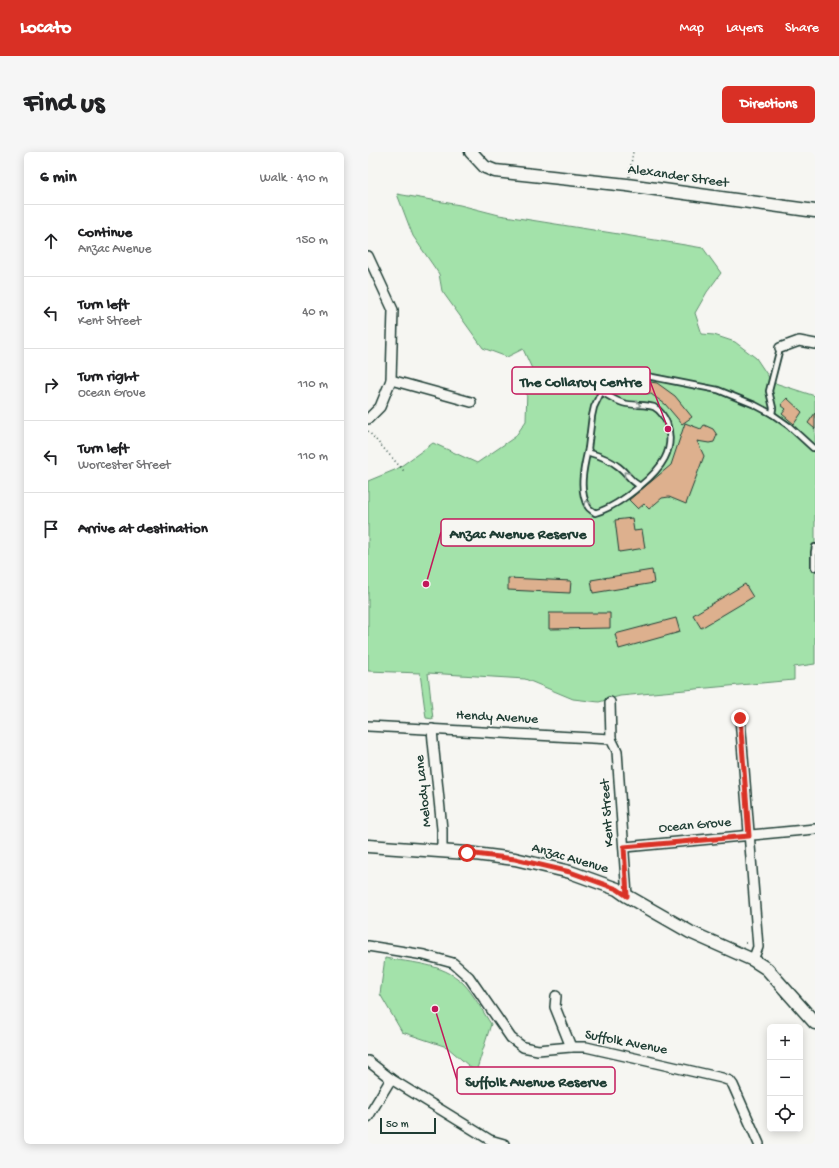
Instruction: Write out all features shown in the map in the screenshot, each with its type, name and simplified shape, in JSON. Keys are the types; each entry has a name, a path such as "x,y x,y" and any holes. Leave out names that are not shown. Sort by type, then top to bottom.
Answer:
{"street":[{"name":"Alexander Street","path":"471,152 485,167 495,170 627,185 815,211"},
{"path":"368,256 393,310 391,380 380,407 368,419"},
{"path":"780,348 799,341 815,344"},
{"path":"391,380 471,402"},
{"path":"610,702 611,739"},
{"path":"740,718 758,947 753,960"},
{"name":"Hendy Avenue","path":"368,726 611,739"},
{"name":"Melody Lane","path":"432,729 432,741 442,828 442,851"},
{"name":"Kent Street","path":"611,739 617,751 627,896"},
{"name":"Ocean Grove","path":"624,847 815,829"},
{"name":"Anzac Avenue","path":"368,846 442,851 515,859 570,872 617,889 690,932 753,960 767,969 815,1023"},
{"name":"Suffolk Avenue","path":"368,946 424,955 453,963 469,977 511,1038 523,1047 538,1050 586,1047 730,1081 734,1085 759,1144"},
{"path":"556,996 555,1007 570,1047"},
{"path":"368,1062 391,1079 490,1140 504,1144"},
{"path":"368,1117 391,1079"}],"lane":[{"path":"772,414 773,408 770,391 780,348"},
{"path":"602,392 623,403 653,407 664,414 668,426 670,443 664,461 652,476 629,495 606,509 595,513 588,508 582,487 592,416 605,384 624,376 648,376 718,390 755,405 772,414 789,426 813,448 815,448"},
{"path":"588,449 590,453 601,456 620,467 632,481 640,486"},
{"path":"814,568 815,547"}],"path":[{"path":"627,185 633,152"},
{"path":"368,431 404,471"}],"green space":[{"path":"397,194 460,205 499,215 703,248 721,273 707,292 695,313 702,334 714,335 735,342 756,358 772,382 815,396 815,664 794,667 794,680 620,696 599,702 573,699 525,679 428,673 433,719 426,718 420,673 368,671 368,481 397,469 433,443 477,463 515,437 526,421 527,388 538,382 523,349 507,357 483,348 442,291 439,274 413,236"},
{"path":"385,958 426,965 446,971 455,976 467,987 491,1024 476,1072 447,1047 402,1032 380,994"}],"building":[{"path":"626,380 657,383 675,396 692,417 682,424 665,404 651,394 623,391"},
{"path":"787,398 802,412 794,424 782,414 786,409 781,405"},
{"path":"815,413 815,429 808,423"},
{"path":"685,423 701,429 704,425 713,429 717,435 714,442 709,443 697,441 704,456 686,504 669,497 662,498 649,509 644,504 638,509 629,500 671,465"},
{"path":"632,518 634,531 642,530 645,548 619,552 615,520"},
{"path":"652,570 654,583 593,593 591,580"},
{"path":"508,578 571,581 570,593 508,590"},
{"path":"745,584 753,597 701,628 693,615"},
{"path":"549,613 610,613 610,628 549,629"},
{"path":"676,618 680,632 619,649 615,634"}],"place":[{"name":"The Collaroy Centre","path":"668,429"},
{"name":"Anzac Avenue Reserve","path":"426,584"},
{"name":"Suffolk Avenue Reserve","path":"435,1009"}],"route":[{"path":"467,853 515,859 570,872 617,889 627,896 624,847 749,836 740,718"}]}
